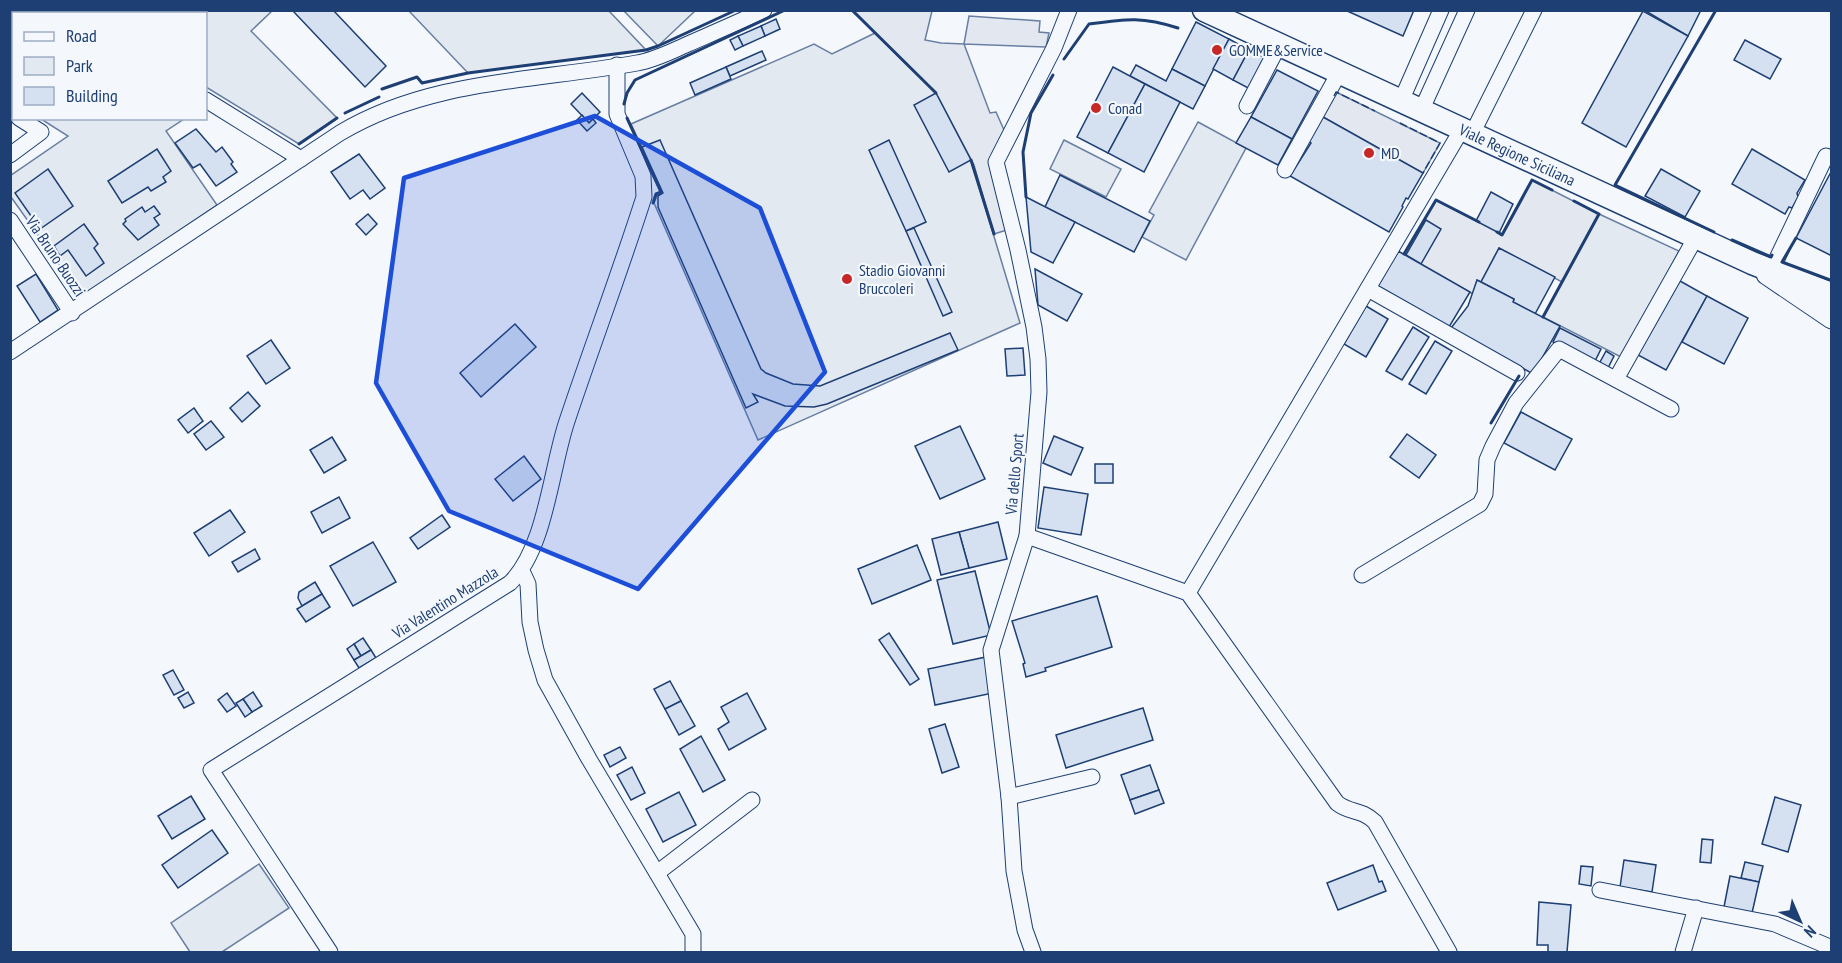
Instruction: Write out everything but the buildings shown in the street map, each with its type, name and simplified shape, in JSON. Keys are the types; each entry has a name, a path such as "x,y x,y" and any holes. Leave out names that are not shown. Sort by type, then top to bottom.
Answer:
{"main road":[{"name":"Viale Regione Siciliana","path":"1204,10 1761,267 1832,294"}],"street":[{"path":"10,352 362,121 434,95 547,74 637,63 657,57 764,10"},
{"name":"Via dello Sport","path":"1034,952 1025,930 1014,871 1009,797 991,650 1027,536 1039,392 1038,359 1034,327 1018,250 996,162 1054,48 1069,10"},
{"path":"1401,101 1442,10"},
{"path":"1421,111 1467,10"},
{"path":"1188,593 1368,289 1467,132 1534,10"},
{"path":"1247,106 1279,45"},
{"name":"Via Valentino Mazzola","path":"330,952 211,770 510,583 522,571 535,543 566,424 644,197 643,176 617,114 617,65"},
{"path":"1285,170 1339,73"},
{"path":"207,101 301,159"},
{"path":"10,155 41,132 22,120"},
{"path":"1826,156 1761,267 1832,318"},
{"name":"Via Bruno Buozzi","path":"10,220 72,313"},
{"path":"1616,380 1695,237"},
{"path":"1368,289 1516,373"},
{"path":"1362,575 1480,504 1485,495 1487,460 1493,446 1516,403 1559,349 1671,409"},
{"path":"1027,536 1188,593 1337,803 1344,809 1366,814 1375,822 1449,952"},
{"path":"522,571 528,584 530,622 545,680 693,934 693,952"},
{"path":"1009,797 1092,777"},
{"path":"657,873 752,800"},
{"path":"1600,890 1775,924 1832,948"},
{"path":"1683,952 1696,908"}],"highlighted area":[{"path":"595,116 760,208 825,372 638,589 449,511 376,383 404,178"}],"green space":[{"path":"10,11 272,11 251,31 337,118 299,144 207,88 207,12 12,12 12,100 10,99"},
{"path":"409,11 609,11 646,50 468,73"},
{"path":"624,11 695,11 658,46"},
{"name":"Stadio Giovanni Bruccoleri","path":"875,33 936,93 971,160 1020,323 758,440 654,203 657,196 663,192 631,124 814,44 832,54"},
{"path":"43,120 182,120 166,131 217,205 82,297 11,197 10,176 68,136"},
{"path":"1198,122 1246,148 1186,260 1142,237 1154,215 1149,212"},
{"path":"1064,140 1121,169 1106,197 1050,169"},
{"path":"1599,214 1679,251 1623,358 1543,317"},
{"path":"259,864 289,908 222,952 190,952 171,923"}],"shaded area":[{"path":"852,11 932,11 925,40 964,44 990,113 996,112 1008,139 996,162 1013,228 994,234 974,165 936,93"},
{"path":"969,16 1040,21 1039,32 1049,33 1046,47 964,44"},
{"path":"1336,92 1440,143 1423,173 1323,117"},
{"path":"1532,180 1599,214 1562,282 1499,248 1481,282 1477,280 1473,294 1404,254 1436,200 1502,234"}],"fence":[{"path":"1334,96 1336,92 1375,111"},
{"path":"1400,123 1440,143 1423,173"}],"wall":[{"path":"382,89 417,77 422,83 468,73 646,50 736,10"},
{"path":"624,104 627,93 635,80 785,10"},
{"path":"852,10 936,93"},
{"path":"1714,232 1615,185 1716,10"},
{"path":"1064,59 1089,24 1144,20 1178,28"},
{"path":"1026,197 1023,152 1031,113 1053,75"},
{"path":"345,113 379,97"},
{"path":"299,144 337,118"},
{"path":"627,118 661,192 656,194 653,203"},
{"path":"971,160 994,234"},
{"path":"1497,232 1502,235 1532,180 1552,190"},
{"path":"1404,254 1436,200 1479,222"},
{"path":"1543,317 1599,214 1574,201"},
{"path":"1796,238 1782,262 1830,280"},
{"path":"1732,240 1771,257 1772,255"},
{"path":"1491,423 1519,376"}],"place":[{"name":"GOMME&Service","path":"1217,50"},
{"name":"Conad","path":"1096,108"},
{"name":"MD","path":"1369,153"},
{"name":"Stadio Giovanni Bruccoleri","path":"847,279"}]}
